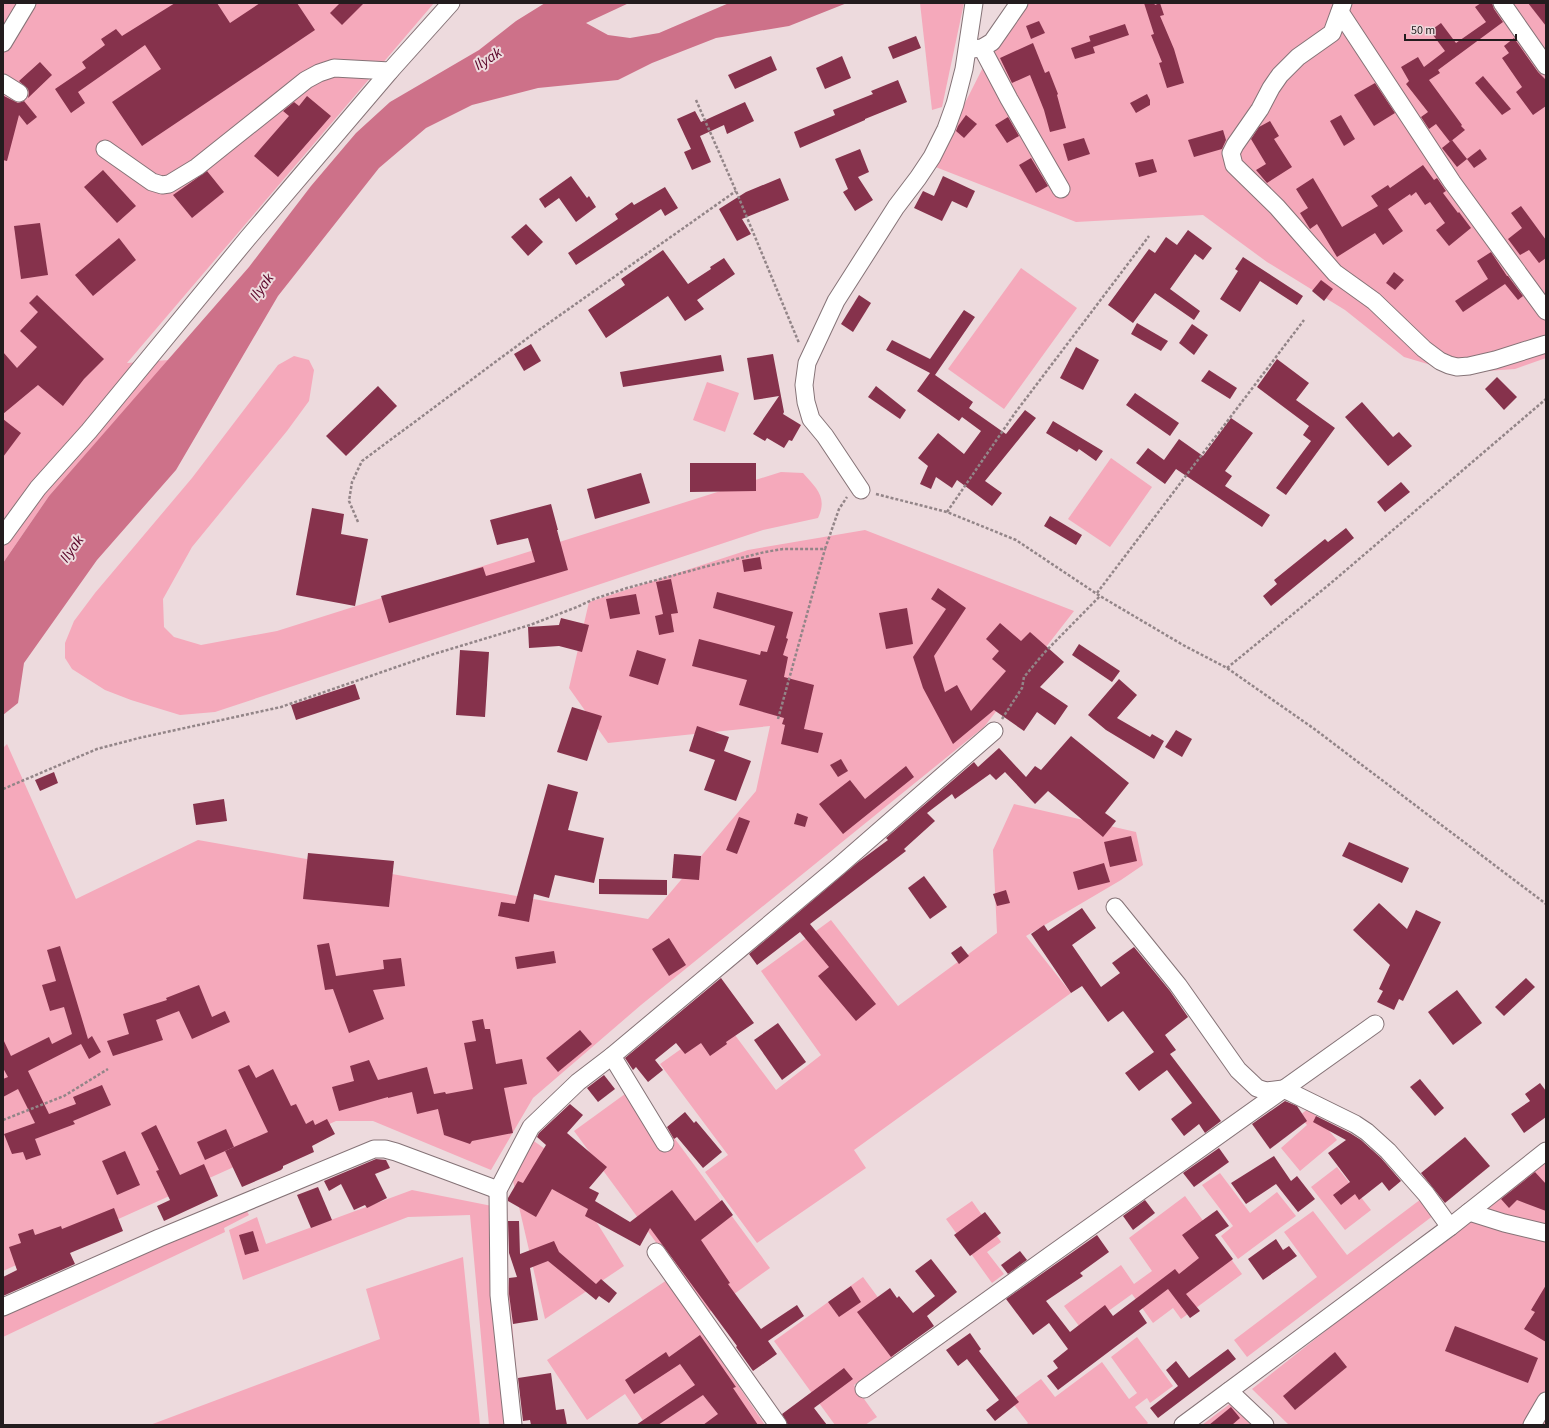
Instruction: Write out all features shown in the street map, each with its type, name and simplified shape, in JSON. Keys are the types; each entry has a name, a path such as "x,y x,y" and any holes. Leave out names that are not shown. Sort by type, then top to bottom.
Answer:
{"street":[{"path":"3,43 27,3"},
{"path":"3,536 38,488 89,431 247,239 390,71 451,3"},
{"path":"861,490 825,436 811,419 806,402 804,385 807,363 836,301 896,206 922,173 940,140 975,49 974,3"},
{"path":"975,49 992,42 1019,3"},
{"path":"1502,3 1546,66"},
{"path":"1342,8 1452,182 1546,311"},
{"path":"1342,8 1332,33 1298,57 1280,75 1271,88 1260,109 1231,153 1234,166 1277,207 1335,273 1374,301 1424,349 1440,361 1458,367 1468,366 1495,360 1546,344"},
{"path":"975,49 1009,99 1061,189"},
{"path":"105,149 152,182 162,185 170,184 197,167 306,80 319,73 334,68 390,71"},
{"path":"3,83 19,93"},
{"path":"512,1425 499,1295 498,1190 531,1127 578,1082 612,1056 839,866 994,732"},
{"path":"1115,907 1178,985 1238,1070 1257,1088 1266,1092 1283,1089 1349,1121 1367,1132 1388,1151 1426,1194 1450,1227"},
{"path":"864,1389 1375,1024"},
{"path":"612,1056 665,1143"},
{"path":"3,1307 159,1238 374,1149 385,1149 396,1152 498,1190"},
{"path":"1183,1425 1450,1227 1546,1151"},
{"path":"1469,1212 1504,1223 1546,1233"},
{"path":"656,1252 778,1425"},
{"path":"1229,1391 1265,1425"},
{"path":"1532,1425 1546,1401"}],"path":[{"path":"696,100 736,191 807,363"},
{"path":"358,522 349,502 352,482 362,461 529,338 736,191"},
{"path":"947,512 1015,413 1149,236"},
{"path":"1097,593 1304,320"},
{"path":"1227,668 1343,572 1546,399"},
{"path":"778,719 827,541 836,515 842,503 848,496 861,490 947,512 1016,540 1100,596 1183,645 1227,668 1313,728 1546,904"},
{"path":"3,789 97,749 139,738 281,707 434,654 530,625 594,599 627,588 765,552 783,549 825,549"},
{"path":"994,732 1022,688 1024,677 1044,653 1100,596"},
{"path":"3,1120 64,1096 108,1069"}],"shaded area":[{"path":"3,3 434,3 127,363 169,360 49,496 3,563"},
{"path":"920,3 964,3 942,107 932,110"},
{"path":"1019,3 1546,3 1546,358 1515,369 1458,373 1404,357 1345,310 1267,262 1203,215 1076,222 933,166 1006,22"},
{"path":"1021,268 1077,308 1004,409 948,369"},
{"path":"294,356 309,360 314,370 309,401 287,431 192,547 163,599 164,627 174,637 201,645 277,631 781,472 803,473 819,493 822,504 821,511 818,518 763,530 215,712 180,715 131,700 105,690 72,669 65,658 65,643 74,621 95,593 192,478 278,365"},
{"path":"707,382 739,393 725,432 693,420"},
{"path":"1111,458 1152,487 1110,547 1068,519"},
{"path":"865,530 1074,611 984,727 641,1005 533,1098 491,1170 373,1121 336,1121 3,1271 3,748 7,744 76,899 198,840 648,919 756,791 770,726 608,743 569,688 589,602 748,550"},
{"path":"1014,804 1136,832 1143,865 1121,880 1026,936 1071,993 854,1150 866,1168 757,1243 705,1172 728,1155 660,1064 723,1019 776,1090 821,1055 761,971 831,920 898,1006 997,933 993,850"},
{"path":"636,1086 770,1268 708,1313 574,1131"},
{"path":"1309,1108 1337,1140 1300,1171 1281,1148 1307,1125 1299,1116"},
{"path":"531,1139 555,1156 624,1266 545,1319 510,1168"},
{"path":"1546,1157 1546,1425 1289,1425 1252,1389"},
{"path":"1337,1167 1371,1210 1345,1230 1311,1187"},
{"path":"1220,1173 1250,1213 1277,1192 1296,1216 1238,1259 1221,1236 1233,1226 1202,1185"},
{"path":"412,1190 502,1208 521,1425 489,1425 470,1215 408,1217 243,1280 229,1230 257,1217 266,1244"},
{"path":"1185,1196 1242,1274 1181,1319 1173,1308 1153,1323 1132,1294 1082,1330 1064,1306 1121,1265 1134,1284 1152,1271 1129,1238"},
{"path":"1425,1196 1438,1212 1247,1357 1234,1340 1317,1277 1284,1232 1313,1211 1347,1255"},
{"path":"972,1201 1001,1242 987,1252 1004,1274 992,1283 946,1219"},
{"path":"242,1202 249,1215 224,1228 225,1232 3,1337 3,1313"},
{"path":"463,1257 480,1425 150,1425 380,1339 366,1289"},
{"path":"863,1277 902,1330 885,1342 895,1356 854,1385 877,1417 865,1425 835,1425 774,1341"},
{"path":"667,1280 765,1425 646,1425 625,1394 587,1420 547,1360"},
{"path":"1137,1337 1173,1386 1150,1403 1147,1398 1135,1407 1148,1423 1146,1425 1026,1425 1028,1423 1011,1401 1041,1379 1055,1397 1102,1362 1129,1399 1137,1393 1111,1357"},
{"path":"1235,1400 1255,1425 1202,1425"}],"water":[{"name":"Ilyak","path":"545,3 629,3 586,23 608,35 630,38 659,33 729,3 847,3 789,26 716,38 652,63 618,80 538,88 472,105 426,128 379,168 278,296 176,470 97,560 24,663 18,703 3,715 3,563 49,496 249,267 311,186 356,133 390,102 479,50 516,21"}],"building":[{"path":"175,3 217,3 230,23 260,3 297,3 315,30 142,146 112,102 161,69 145,45 78,92 85,103 71,113 55,89 86,68 82,62 105,45 101,39 116,29 122,36"},
{"path":"340,3 364,3 342,25 330,13"},
{"path":"1144,3 1154,3 1155,5 1160,3 1164,15 1160,16 1174,49 1184,83 1167,88 1159,63 1162,62 1151,35 1154,34"},
{"path":"1481,3 1492,3 1494,9 1503,22 1438,70 1440,73 1429,80 1465,130 1450,142 1436,124 1429,129 1421,117 1428,112 1406,84 1409,81 1401,67 1418,57 1424,67 1445,51 1430,31 1441,23 1456,43 1486,22 1475,7"},
{"path":"1528,3 1546,3 1546,26"},
{"path":"1039,21 1045,33 1031,39 1026,26"},
{"path":"1125,24 1129,35 1093,47 1095,53 1075,59 1071,48 1090,41 1089,36"},
{"path":"916,36 921,48 893,59 888,47"},
{"path":"1514,38 1538,72 1546,80 1546,106 1533,115 1516,92 1522,87 1502,58 1509,53 1504,46"},
{"path":"1033,43 1045,73 1049,71 1058,94 1057,95 1066,128 1050,132 1044,110 1030,75 1012,83 1000,58"},
{"path":"771,56 777,70 735,89 728,75"},
{"path":"842,56 851,78 825,89 816,68"},
{"path":"40,62 52,75 28,98 28,89 19,81"},
{"path":"1483,76 1511,109 1502,115 1475,83"},
{"path":"898,80 907,102 800,148 794,132 835,115 833,110 873,94 871,91"},
{"path":"1375,83 1395,113 1374,126 1354,95"},
{"path":"1147,94 1150,100 1150,105 1136,113 1130,103"},
{"path":"4,96 18,103 24,101 37,117 27,125 19,115 7,161 3,160"},
{"path":"307,96 331,116 278,177 254,156 289,116 283,111 294,102 299,106"},
{"path":"745,102 754,121 727,134 724,125 700,136 711,162 692,170 684,152 691,149 677,119 695,111 701,122"},
{"path":"966,115 977,124 964,138 956,131"},
{"path":"1341,115 1355,139 1344,146 1330,121"},
{"path":"1008,117 1019,136 1007,143 995,125"},
{"path":"1270,121 1279,136 1274,139 1292,167 1267,183 1256,170 1266,164 1251,139 1259,127"},
{"path":"1223,130 1226,140 1222,149 1194,157 1188,140"},
{"path":"1084,138 1090,154 1068,161 1063,144"},
{"path":"1452,140 1467,159 1457,167 1442,148"},
{"path":"860,149 869,172 858,177 873,200 855,211 843,192 848,189 835,159"},
{"path":"1480,149 1487,159 1474,168 1467,159"},
{"path":"1031,158 1048,186 1036,193 1019,165"},
{"path":"1153,159 1157,172 1139,177 1135,163"},
{"path":"1423,165 1434,180 1437,178 1446,191 1443,193 1471,228 1449,246 1436,230 1445,223 1430,202 1425,205 1416,192 1411,196 1410,194 1388,209 1403,231 1383,245 1375,233 1337,257 1317,224 1310,229 1300,213 1308,208 1296,189 1313,178 1342,227 1378,206 1371,196 1388,185 1390,188"},
{"path":"103,170 136,206 117,223 84,187"},
{"path":"207,171 224,192 192,218 173,195"},
{"path":"571,176 587,198 589,196 596,207 576,222 559,198 545,208 539,199"},
{"path":"943,176 975,191 967,208 952,201 942,221 914,208 923,191 934,196"},
{"path":"780,178 789,200 742,219 751,234 737,241 719,209 746,192"},
{"path":"665,187 678,208 665,216 661,209 576,265 568,253 618,219 615,214 632,202 634,205"},
{"path":"1521,206 1546,240 1546,258 1539,263 1529,250 1520,255 1508,239 1522,228 1511,213"},
{"path":"40,223 48,275 21,279 14,226"},
{"path":"526,224 543,242 528,256 511,237"},
{"path":"1188,230 1212,248 1203,260 1195,254 1170,289 1200,311 1194,320 1155,293 1133,323 1108,305 1149,249 1155,253 1166,237 1177,245"},
{"path":"119,238 136,260 93,296 75,275"},
{"path":"663,250 688,284 711,269 710,267 724,258 735,274 697,300 704,309 685,321 668,296 606,338 588,310 625,285 621,279"},
{"path":"1491,252 1523,296 1518,300 1505,284 1463,312 1455,301 1488,279 1477,261"},
{"path":"1243,257 1303,296 1297,305 1260,281 1240,312 1220,299 1238,271 1235,269"},
{"path":"1394,272 1404,280 1395,290 1386,283"},
{"path":"1321,280 1333,289 1324,301 1312,291"},
{"path":"37,295 104,359 84,379 63,406 38,385 3,414 3,352 17,368 37,347 20,331 38,312 29,303"},
{"path":"859,295 871,303 853,332 841,324"},
{"path":"964,310 975,317 935,375 973,402 969,408 1006,434 1025,410 1036,418 985,481 1002,493 992,506 957,480 952,488 936,477 931,489 920,484 928,466 918,458 938,433 964,454 981,431 962,417 959,421 917,391 930,373 886,350 892,340 930,359"},
{"path":"1137,323 1168,341 1161,351 1131,334"},
{"path":"1192,324 1208,335 1194,355 1179,343"},
{"path":"531,344 541,361 524,371 514,354"},
{"path":"1076,347 1099,360 1083,390 1060,378"},
{"path":"773,354 784,412 783,414 801,425 792,441 789,440 784,448 767,438 765,441 753,434 779,396 754,400 747,358"},
{"path":"721,355 724,371 623,387 620,372"},
{"path":"1277,359 1309,383 1296,400 1335,428 1286,495 1276,488 1311,441 1303,435 1309,426 1257,387"},
{"path":"1209,370 1237,388 1230,399 1201,381"},
{"path":"1497,377 1517,397 1504,410 1485,389"},
{"path":"378,386 397,406 346,456 326,436"},
{"path":"876,386 906,410 900,419 868,397"},
{"path":"1135,393 1179,423 1170,436 1126,405"},
{"path":"1362,402 1393,437 1399,432 1412,446 1388,466 1345,417"},
{"path":"1231,418 1253,433 1225,471 1232,476 1225,486 1270,515 1262,527 1176,469 1165,484 1136,463 1148,448 1164,460 1179,439 1203,456"},
{"path":"3,419 21,433 3,457"},
{"path":"1053,421 1103,451 1096,461 1079,449 1077,452 1046,433"},
{"path":"690,463 756,463 756,491 690,492"},
{"path":"641,473 650,503 595,519 587,489"},
{"path":"1401,482 1410,492 1385,512 1377,502"},
{"path":"551,504 568,570 389,623 381,596 483,567 486,576 535,562 528,538 497,545 490,520"},
{"path":"312,508 344,514 341,534 368,539 355,606 296,595"},
{"path":"1050,516 1082,535 1076,545 1044,526"},
{"path":"1346,528 1354,538 1271,606 1263,596 1277,584 1274,580 1325,539 1328,542"},
{"path":"760,557 762,569 744,572 742,560"},
{"path":"671,579 678,613 671,614 674,632 659,635 655,616 663,614 656,582"},
{"path":"938,588 966,608 934,656 945,692 957,685 971,711 1006,671 992,659 999,651 986,639 1000,623 1021,641 1030,632 1064,662 1040,687 1068,706 1055,725 1037,712 1024,731 994,710 953,744 923,688 913,657 946,609 931,599"},
{"path":"717,592 793,612 786,638 788,639 783,655 788,657 784,677 814,685 804,729 823,733 818,753 781,744 785,725 782,724 784,718 739,705 747,680 692,666 699,639 760,655 761,651 767,652 775,626 713,608"},
{"path":"636,594 640,614 610,619 606,599"},
{"path":"907,608 913,644 886,649 879,613"},
{"path":"561,618 589,625 582,652 559,646 529,648 528,627 559,625"},
{"path":"1079,644 1120,671 1112,682 1072,655"},
{"path":"460,650 489,652 485,717 456,715"},
{"path":"637,650 666,659 658,685 629,676"},
{"path":"1119,679 1137,695 1117,718 1150,737 1152,734 1164,741 1154,759 1106,730 1088,715"},
{"path":"355,684 360,699 296,720 291,705"},
{"path":"572,707 602,716 587,761 557,752"},
{"path":"697,726 729,737 724,751 751,761 736,801 704,790 715,760 689,751"},
{"path":"1176,730 1192,739 1182,757 1165,747"},
{"path":"1071,736 1129,783 1105,813 1116,821 1103,837 1048,791 1035,804 1005,772 996,780 990,774 955,799 952,794 927,813 935,821 904,849 906,851 810,924 876,1004 856,1021 818,976 829,967 800,932 757,965 749,954 857,863 888,840 886,838 974,762 978,767 999,748 1026,777 1035,766 1041,770"},
{"path":"841,759 848,771 838,777 830,765"},
{"path":"906,766 914,777 843,834 819,804 850,780 865,799"},
{"path":"54,772 58,783 40,791 35,780"},
{"path":"548,784 578,792 568,830 604,838 594,883 555,875 549,898 534,894 529,922 498,916 501,902 515,904"},
{"path":"224,799 227,821 196,825 193,804"},
{"path":"797,813 808,817 805,827 794,824"},
{"path":"739,817 750,821 737,854 726,850"},
{"path":"1131,836 1137,861 1110,867 1104,842"},
{"path":"1349,842 1409,868 1402,883 1342,856"},
{"path":"308,853 394,861 389,907 303,899"},
{"path":"674,854 701,856 699,880 672,878"},
{"path":"1104,863 1110,882 1078,890 1073,872"},
{"path":"924,876 947,907 930,919 908,888"},
{"path":"599,879 667,880 667,895 599,894"},
{"path":"1006,890 1010,903 997,906 993,894"},
{"path":"1379,903 1407,929 1416,910 1441,922 1403,1001 1399,999 1394,1010 1377,1002 1383,991 1379,989 1390,965 1353,930"},
{"path":"1082,908 1096,928 1072,945 1101,987 1120,973 1112,963 1134,947 1170,991 1188,1017 1165,1035 1176,1050 1170,1054 1221,1121 1205,1133 1199,1124 1184,1136 1171,1119 1192,1103 1167,1070 1139,1091 1125,1073 1154,1052 1123,1011 1108,1022 1082,986 1071,993 1031,934 1044,925 1048,931"},
{"path":"669,938 686,965 669,976 652,949"},
{"path":"329,943 336,976 384,969 383,960 401,958 405,986 373,990 384,1019 349,1033 333,989 325,990 317,945"},
{"path":"60,946 88,1039 92,1036 101,1052 89,1059 81,1044 28,1071 49,1114 76,1104 73,1097 102,1085 111,1105 73,1121 75,1124 35,1139 41,1155 26,1160 23,1152 12,1154 4,1134 35,1123 18,1089 3,1097 3,1079 8,1077 3,1068 3,1039 11,1056 49,1037 52,1044 72,1034 64,1007 50,1011 42,985 56,981 47,950"},
{"path":"961,946 969,956 959,964 951,953"},
{"path":"554,951 556,963 517,969 515,957"},
{"path":"721,978 754,1023 726,1042 727,1044 710,1056 701,1043 685,1054 676,1043 655,1060 663,1070 648,1082 636,1067 633,1070 625,1058"},
{"path":"1526,978 1535,987 1504,1016 1495,1007"},
{"path":"199,985 212,1017 225,1011 230,1022 192,1039 179,1011 156,1020 163,1040 113,1056 107,1041 129,1034 123,1014 167,1000 166,998"},
{"path":"1457,990 1482,1023 1453,1045 1428,1012"},
{"path":"483,1019 485,1029 490,1029 496,1064 522,1059 527,1084 504,1088 513,1133 472,1141 470,1144 444,1135 438,1109 417,1114 412,1092 388,1097 339,1111 332,1087 354,1081 350,1066 369,1060 378,1080 427,1067 434,1094 445,1092 446,1094 473,1089 464,1043 476,1041 472,1021"},
{"path":"778,1023 806,1062 782,1080 754,1040"},
{"path":"580,1030 592,1044 558,1072 546,1058"},
{"path":"249,1065 256,1078 273,1069 291,1106 296,1104 306,1124 313,1120 315,1125 327,1119 335,1134 312,1146 314,1152 283,1166 281,1170 242,1187 225,1151 268,1132 238,1070"},
{"path":"604,1075 615,1089 598,1102 587,1088"},
{"path":"1420,1079 1444,1108 1435,1116 1410,1087"},
{"path":"1540,1083 1546,1091 1546,1117 1524,1133 1511,1114 1530,1101 1525,1094"},
{"path":"1285,1101 1297,1106 1307,1121 1270,1149 1252,1124"},
{"path":"570,1104 583,1115 567,1133 607,1167 589,1188 599,1193 595,1201 630,1222 672,1190 695,1221 722,1200 733,1215 701,1240 730,1283 728,1284 761,1329 797,1305 804,1316 768,1341 777,1354 753,1371 736,1347 737,1346 650,1228 640,1246 585,1216 588,1209 552,1189 536,1217 508,1201 508,1198 518,1181 523,1183 546,1145 537,1137 539,1133"},
{"path":"685,1112 694,1123 696,1121 722,1152 703,1168 677,1137 674,1139 667,1127"},
{"path":"1316,1116 1361,1140 1381,1158 1401,1181 1389,1191 1382,1182 1359,1200 1355,1194 1341,1205 1333,1195 1350,1182 1328,1153 1346,1140 1313,1122"},
{"path":"156,1125 180,1175 204,1164 218,1196 164,1221 157,1206 170,1200 156,1171 159,1170 141,1133"},
{"path":"226,1129 234,1147 205,1160 197,1142"},
{"path":"1465,1137 1490,1166 1445,1203 1421,1173"},
{"path":"1219,1148 1229,1162 1194,1187 1183,1173"},
{"path":"125,1151 140,1185 117,1195 102,1161"},
{"path":"1274,1156 1291,1181 1297,1176 1315,1199 1298,1212 1276,1184 1246,1204 1231,1183"},
{"path":"376,1159 386,1160 390,1168 375,1174 387,1198 367,1208 365,1205 354,1210 341,1184 329,1191 324,1181"},
{"path":"1535,1172 1546,1184 1546,1211 1517,1200 1509,1208 1501,1199"},
{"path":"318,1187 332,1220 311,1228 297,1195"},
{"path":"1145,1200 1155,1213 1133,1230 1123,1216"},
{"path":"114,1208 123,1231 70,1253 75,1264 3,1296 3,1277 17,1270 9,1247 21,1243 18,1234 33,1229 35,1235 61,1226 62,1229"},
{"path":"1217,1210 1229,1226 1215,1235 1233,1259 1186,1294 1200,1311 1190,1318 1168,1289 1139,1311 1147,1323 1058,1390 1047,1376 1058,1368 1053,1361 1068,1349 1049,1323 1033,1335 1006,1299 1097,1235 1109,1252 1080,1273 1083,1276 1046,1301 1070,1332 1105,1305 1113,1316 1175,1269 1179,1274 1199,1258 1182,1235"},
{"path":"985,1212 1001,1233 970,1256 954,1235"},
{"path":"508,1221 519,1221 520,1254 554,1241 559,1252 596,1284 601,1279 617,1293 609,1303 599,1296 596,1300 548,1261 530,1268 538,1320 513,1324 509,1294 509,1278 517,1277 509,1253"},
{"path":"253,1231 259,1251 245,1255 239,1235"},
{"path":"1276,1239 1283,1250 1289,1246 1297,1256 1263,1280 1248,1259"},
{"path":"1020,1251 1027,1260 1008,1274 1001,1265"},
{"path":"931,1259 957,1292 927,1316 934,1326 891,1357 857,1312 890,1288 897,1298 899,1296 913,1313 935,1296 915,1271"},
{"path":"1546,1285 1546,1342 1524,1329 1535,1312 1531,1310"},
{"path":"851,1286 861,1302 839,1317 828,1302"},
{"path":"1455,1326 1538,1358 1528,1383 1445,1351"},
{"path":"970,1333 981,1349 979,1351 1019,1402 995,1421 986,1410 999,1400 967,1359 958,1366 946,1350"},
{"path":"700,1335 736,1387 733,1388 758,1425 703,1425 718,1414 703,1395 658,1425 636,1425 695,1385 680,1364 634,1394 625,1380 666,1352 669,1357"},
{"path":"1228,1349 1236,1359 1158,1418 1150,1408 1178,1386 1166,1370 1176,1361 1189,1378"},
{"path":"1335,1352 1347,1367 1295,1410 1283,1396"},
{"path":"844,1368 853,1379 814,1408 827,1425 788,1425 782,1414"},
{"path":"551,1373 556,1410 564,1409 567,1425 531,1425 530,1420 523,1421 518,1378"},
{"path":"1231,1407 1240,1418 1232,1425 1209,1425"}]}
